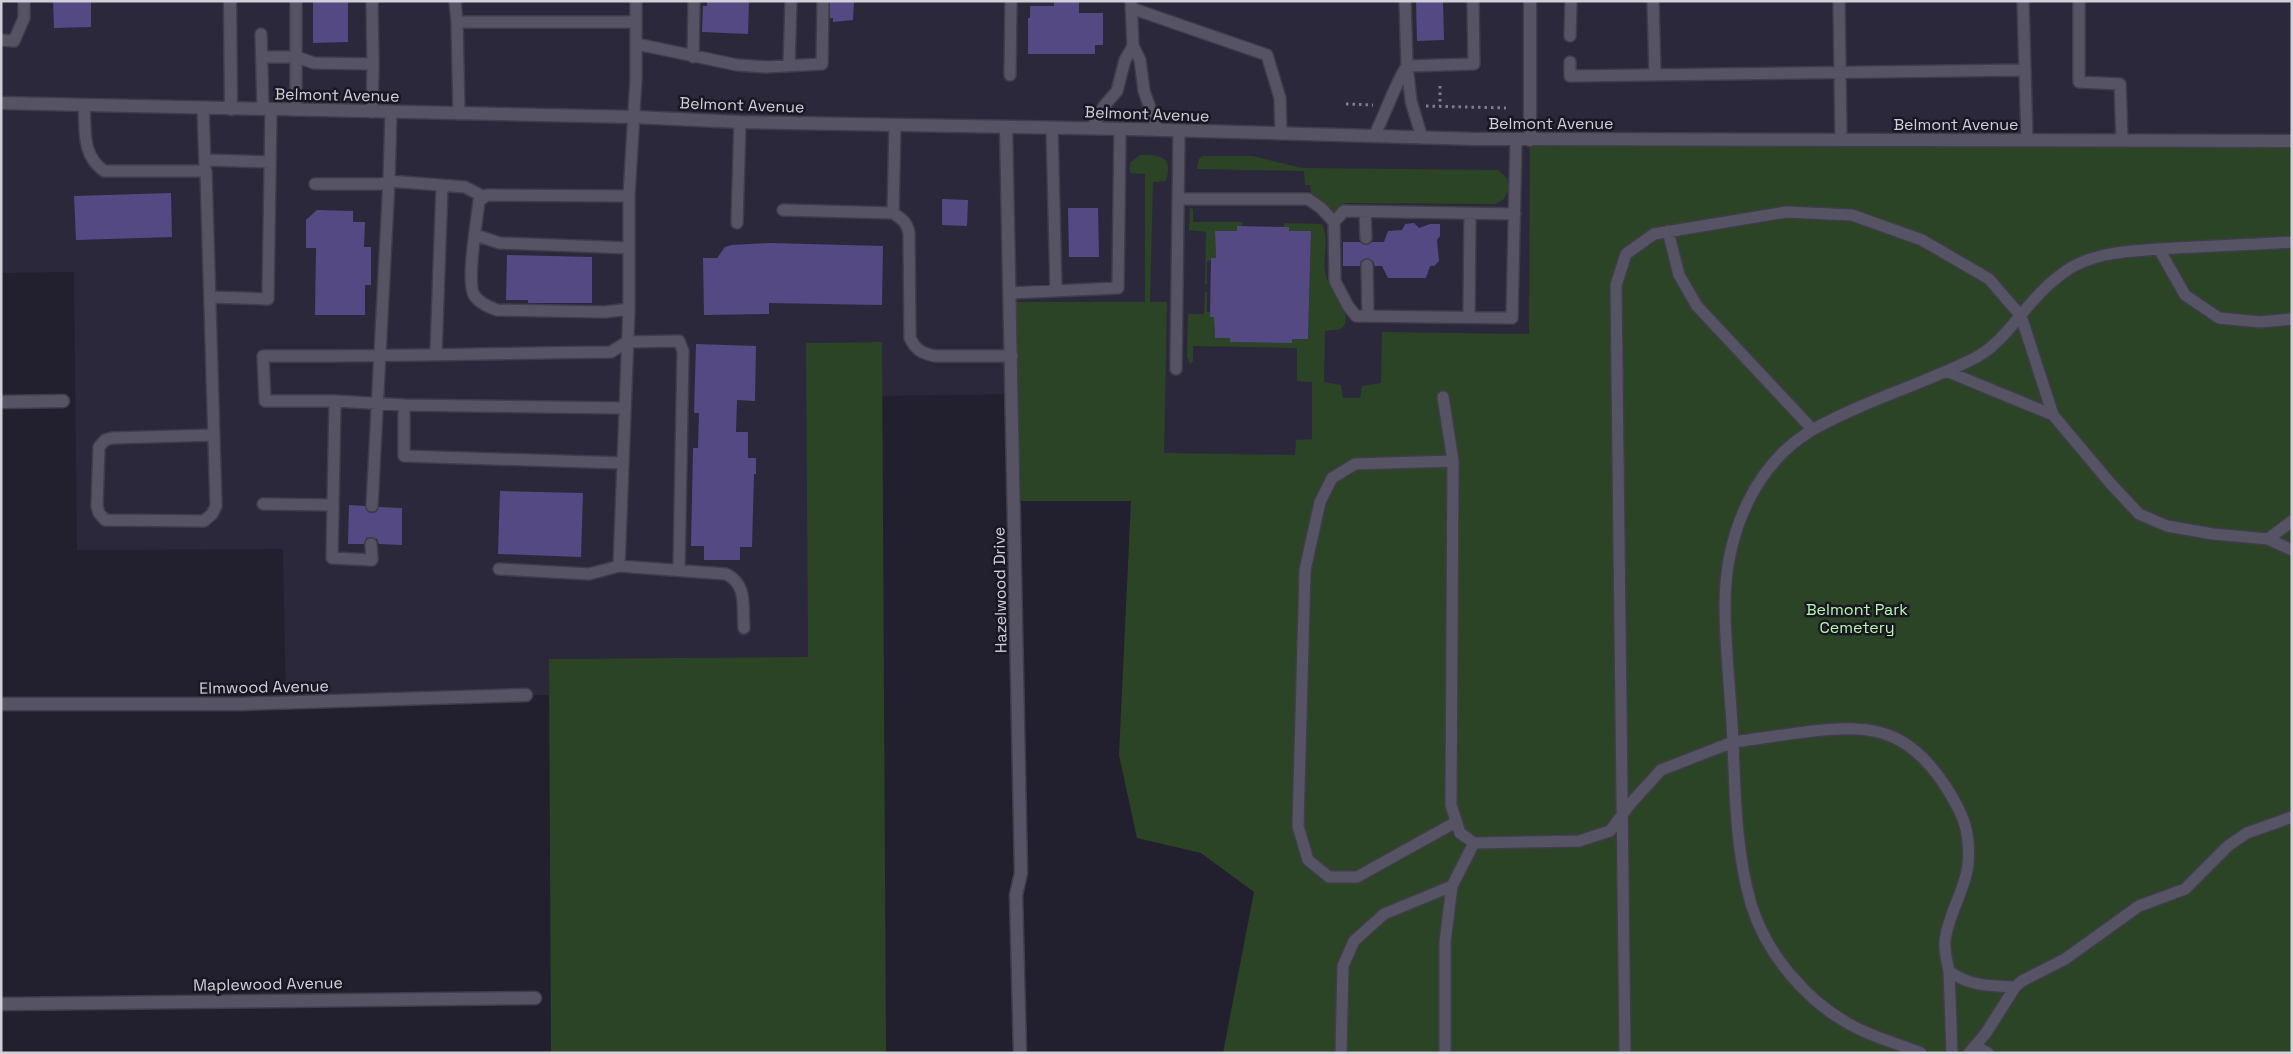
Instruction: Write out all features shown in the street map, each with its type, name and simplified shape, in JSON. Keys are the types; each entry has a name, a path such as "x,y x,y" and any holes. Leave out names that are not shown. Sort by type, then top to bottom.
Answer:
{"main road":[{"path":"230,1 231,108"},
{"path":"1530,1 1530,140"},
{"name":"Belmont Avenue","path":"1,103 634,117 740,122 1092,128 1516,140 2292,141"},
{"name":"Hazelwood Drive","path":"1006,126 1012,356 1020,873 1016,895 1020,1053"},
{"path":"1,402 63,401"},
{"name":"Elmwood Avenue","path":"1,704 242,704 526,695"},
{"name":"Maplewood Avenue","path":"1,1004 535,998"}],"lane":[{"path":"1,40 14,41 24,18 24,1"},
{"path":"296,1 296,110"},
{"path":"372,1 372,112"},
{"path":"454,1 457,22 459,114"},
{"path":"620,566 624,408 629,309 629,196 637,44 636,1"},
{"path":"693,57 694,1"},
{"path":"789,66 791,1"},
{"path":"637,44 737,65 766,67 822,64 823,1"},
{"path":"1010,75 1011,1"},
{"path":"1405,1 1407,66 1411,101 1422,138"},
{"path":"1407,66 1474,64 1473,1"},
{"path":"1570,36 1571,1"},
{"path":"1654,1 1654,74"},
{"path":"1839,1 1841,140"},
{"path":"2023,1 2027,140"},
{"path":"2079,1 2079,82 2120,84 2122,140"},
{"path":"1158,130 1144,91 1140,60 1133,46 1131,5 1266,55 1280,98 1281,134"},
{"path":"457,22 636,22"},
{"path":"210,297 268,299 270,162 261,34"},
{"path":"1092,128 1104,106 1117,91 1125,60 1133,46"},
{"path":"262,57 297,57 314,63 373,64"},
{"path":"1570,62 1570,76 2024,70"},
{"path":"1374,136 1392,100 1395,86 1407,66"},
{"path":"84,105 88,152 94,163 104,170 270,162"},
{"path":"203,108 210,297 214,435 216,506 212,514 204,521 105,520 97,506 99,447 105,440 112,438 214,435"},
{"path":"372,506 391,112"},
{"path":"737,223 740,122"},
{"path":"892,212 895,125"},
{"path":"1052,128 1056,290"},
{"path":"1010,293 1118,288 1120,129"},
{"path":"1176,369 1179,131"},
{"path":"1178,199 1308,199 1321,208 1334,222 1335,281 1348,306 1356,316 1512,318 1516,140"},
{"path":"315,184 381,184 389,181 465,187 484,197"},
{"path":"436,354 442,186"},
{"path":"629,196 487,195 479,201 470,276 474,295 484,304 497,310 605,312 629,309"},
{"path":"783,210 892,212 908,225 910,338 914,348 923,354 935,356 1012,356"},
{"path":"1334,222 1344,211 1515,214"},
{"path":"1366,212 1366,238"},
{"path":"1625,1053 1616,285 1626,254 1654,234 1786,212 1852,215 1922,240 1989,279 2021,316 2053,415 2139,514 2167,526 2213,534 2268,540 2292,550"},
{"path":"1469,317 1470,213"},
{"path":"1668,232 1679,275 1697,306 1813,430"},
{"path":"475,235 500,243 628,248"},
{"path":"1921,1053 1869,1034 1830,1012 1794,978 1767,938 1756,916 1746,882 1737,819 1725,606 1726,578 1732,550 1742,516 1753,491 1776,460 1788,448 1813,430 1899,389 1973,360 1990,348 2051,282 2079,263 2109,254 2158,249 2292,242"},
{"path":"2158,249 2185,295 2219,318 2260,322 2292,319"},
{"path":"1367,266 1368,316"},
{"path":"624,408 265,401 263,356 380,357 436,354 611,352 627,342 679,342 683,351 679,570"},
{"path":"1946,371 2053,415"},
{"path":"1444,397 1453,461 1450,805 1460,833 1474,843 1579,841 1610,831 1661,770 1733,742 1857,728 1890,735 1908,745 1943,782 1961,810 1968,830 1968,866 1946,936 1945,948 1949,971 1952,1053"},
{"path":"335,401 332,558 372,560 371,544"},
{"path":"404,405 404,456 623,463"},
{"path":"1453,461 1355,464 1332,478 1320,502 1305,570 1298,826 1308,860 1330,877 1357,877 1456,822"},
{"path":"263,504 332,505"},
{"path":"2268,540 2292,522"},
{"path":"499,569 589,574 620,566 726,574 735,579 741,587 744,628"},
{"path":"1988,1053 1972,1050 2015,987 2022,980 2065,959 2139,906 2185,888 2228,846 2246,833 2292,816"},
{"path":"1445,1053 1446,942 1452,886 1474,843"},
{"path":"1341,1053 1344,966 1354,941 1384,914 1452,886"},
{"path":"1949,971 1957,978 1970,983 2015,987"}],"path":[{"path":"1440,86 1440,106"}],"shaded area":[{"path":"1,1 2292,1 2292,141 1530,140 1530,334 1388,333 1387,409 1317,464 1165,502 1012,394 882,396 882,342 807,343 808,657 549,659 549,695 286,703 283,549 77,550 74,272 1,273"}],"green space":[{"name":"Belmont Park Cemetery","path":"1530,140 2292,141 2292,1053 1223,1053 1254,892 1201,853 1137,838 1119,755 1131,501 1014,501 1010,304 1016,304 1016,302 1145,302 1145,174 1130,173 1130,163 1140,155 1164,159 1168,166 1166,181 1153,182 1150,302 1167,302 1164,453 1295,455 1296,440 1312,439 1312,382 1297,381 1297,348 1193,346 1193,361 1190,364 1187,356 1188,314 1204,314 1205,292 1207,292 1207,312 1210,312 1210,317 1214,317 1215,338 1230,338 1230,342 1291,343 1292,339 1308,339 1311,231 1289,231 1289,227 1284,227 1284,223 1322,224 1326,237 1325,272 1346,317 1341,329 1325,331 1324,382 1341,385 1343,398 1360,398 1362,386 1381,383 1382,332 1529,334"},
{"path":"1202,156 1252,156 1302,168 1498,170 1507,178 1509,189 1504,199 1495,204 1345,203 1333,214 1326,204 1311,193 1310,185 1305,185 1304,171 1197,169 1199,159"},
{"path":"1190,208 1193,209 1193,222 1242,222 1242,226 1237,227 1237,231 1215,232 1216,258 1207,262 1207,284 1205,284 1206,232 1189,230"},
{"path":"882,342 886,1053 551,1053 549,659 808,657 806,343"}],"building":[{"path":"53,1 91,1 91,27 54,28"},
{"path":"313,1 348,1 348,42 313,43"},
{"path":"707,1 749,1 748,34 702,32 703,6 707,6"},
{"path":"830,1 854,1 853,20 833,22 833,18 830,18"},
{"path":"1054,1 1079,2 1079,13 1103,13 1103,45 1095,45 1095,54 1028,54 1030,6 1054,6"},
{"path":"1416,1 1443,1 1444,40 1417,41"},
{"path":"171,193 172,237 76,240 74,196"},
{"path":"942,199 968,200 967,226 942,225"},
{"path":"1068,208 1098,208 1099,257 1069,257"},
{"path":"317,210 353,211 353,222 365,222 364,247 371,247 371,285 365,285 365,315 315,315 316,248 306,248 306,220"},
{"path":"1414,223 1419,228 1430,224 1440,224 1440,236 1437,240 1439,261 1434,266 1430,266 1426,278 1388,278 1382,266 1375,266 1373,261 1367,258 1361,261 1360,266 1343,266 1343,242 1360,242 1366,245 1372,242 1384,242 1388,231 1402,230 1405,224"},
{"path":"1237,226 1289,227 1289,231 1311,231 1308,339 1292,339 1292,343 1230,342 1230,338 1215,338 1214,317 1210,317 1211,258 1216,258 1215,231 1237,231"},
{"path":"770,243 883,246 882,305 769,303 769,314 704,315 703,258 717,258 725,247 731,245"},
{"path":"507,255 592,257 592,303 528,303 528,300 506,300"},
{"path":"696,344 756,346 755,401 737,400 736,432 748,432 748,458 756,458 752,547 740,547 740,560 704,560 704,546 691,546 693,448 698,448 699,413 694,413"},
{"path":"500,491 583,493 581,557 498,554"},
{"path":"349,505 365,506 368,512 371,513 376,512 379,507 402,508 402,545 379,544 377,539 371,537 366,538 364,544 348,544"}]}
